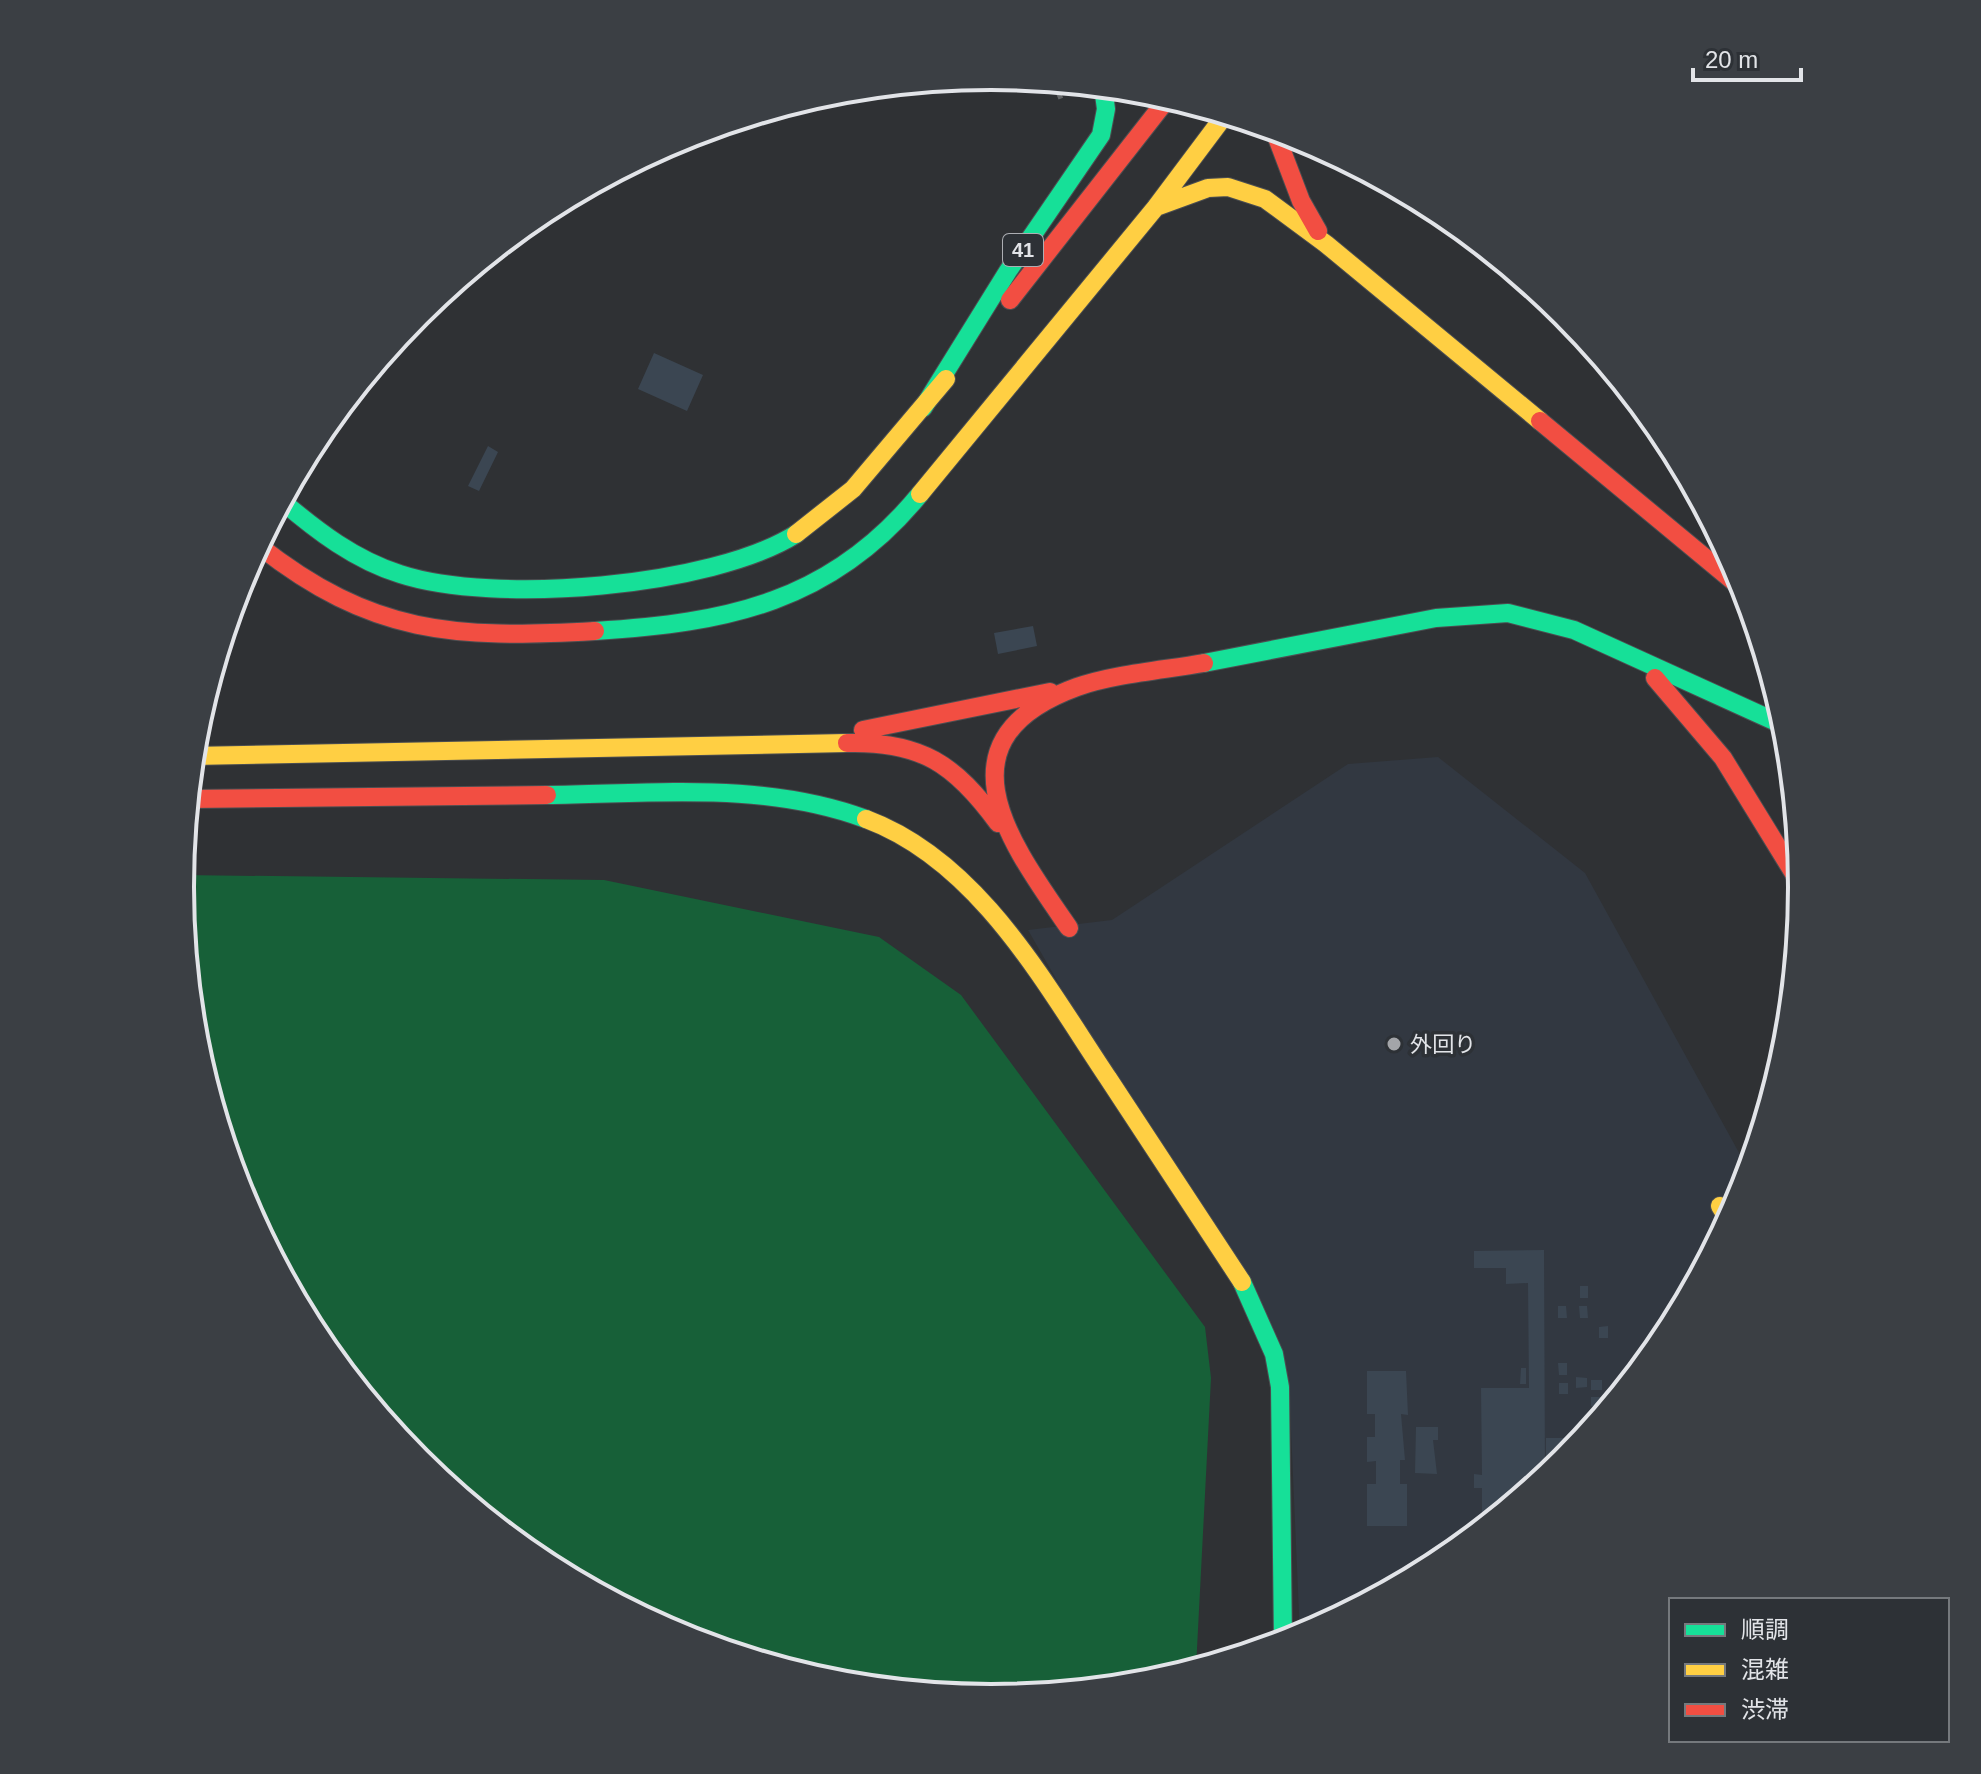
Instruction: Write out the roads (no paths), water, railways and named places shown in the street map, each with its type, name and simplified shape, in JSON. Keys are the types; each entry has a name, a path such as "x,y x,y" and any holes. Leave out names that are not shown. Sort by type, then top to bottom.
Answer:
{"main road":[{"name":"41","path":"923,408 1008,271 1089,156 1101,135 1106,109 1105,99"},
{"path":"290,507 331,540 367,562 439,585 514,589 673,577 742,561 785,541 823,516 860,483 1160,108"},
{"path":"268,552 312,585 350,605 404,623 481,637 674,626 719,618 789,596 838,568 904,514 1156,207 1219,123"},
{"path":"1280,145 1301,201 1326,244"},
{"path":"1156,207 1183,192 1208,186 1234,186 1262,196 1326,244 1723,572"},
{"path":"797,743 1475,613 1508,613 1539,619 1623,651 1709,694 1769,719"},
{"path":"1623,651 1658,680 1690,715 1723,758 1787,862"},
{"path":"1010,841 998,811 993,785 998,750 1006,735 1028,711 1077,687"},
{"path":"205,756 797,743 884,742 913,747 937,758 977,793 1069,928"},
{"path":"198,799 749,793 826,805 859,816 950,871 977,895 1032,963 1246,1287 1262,1319 1274,1354 1283,1423 1283,1628"}],"place":[{"name":"外回り","path":"1394,1044"}]}
